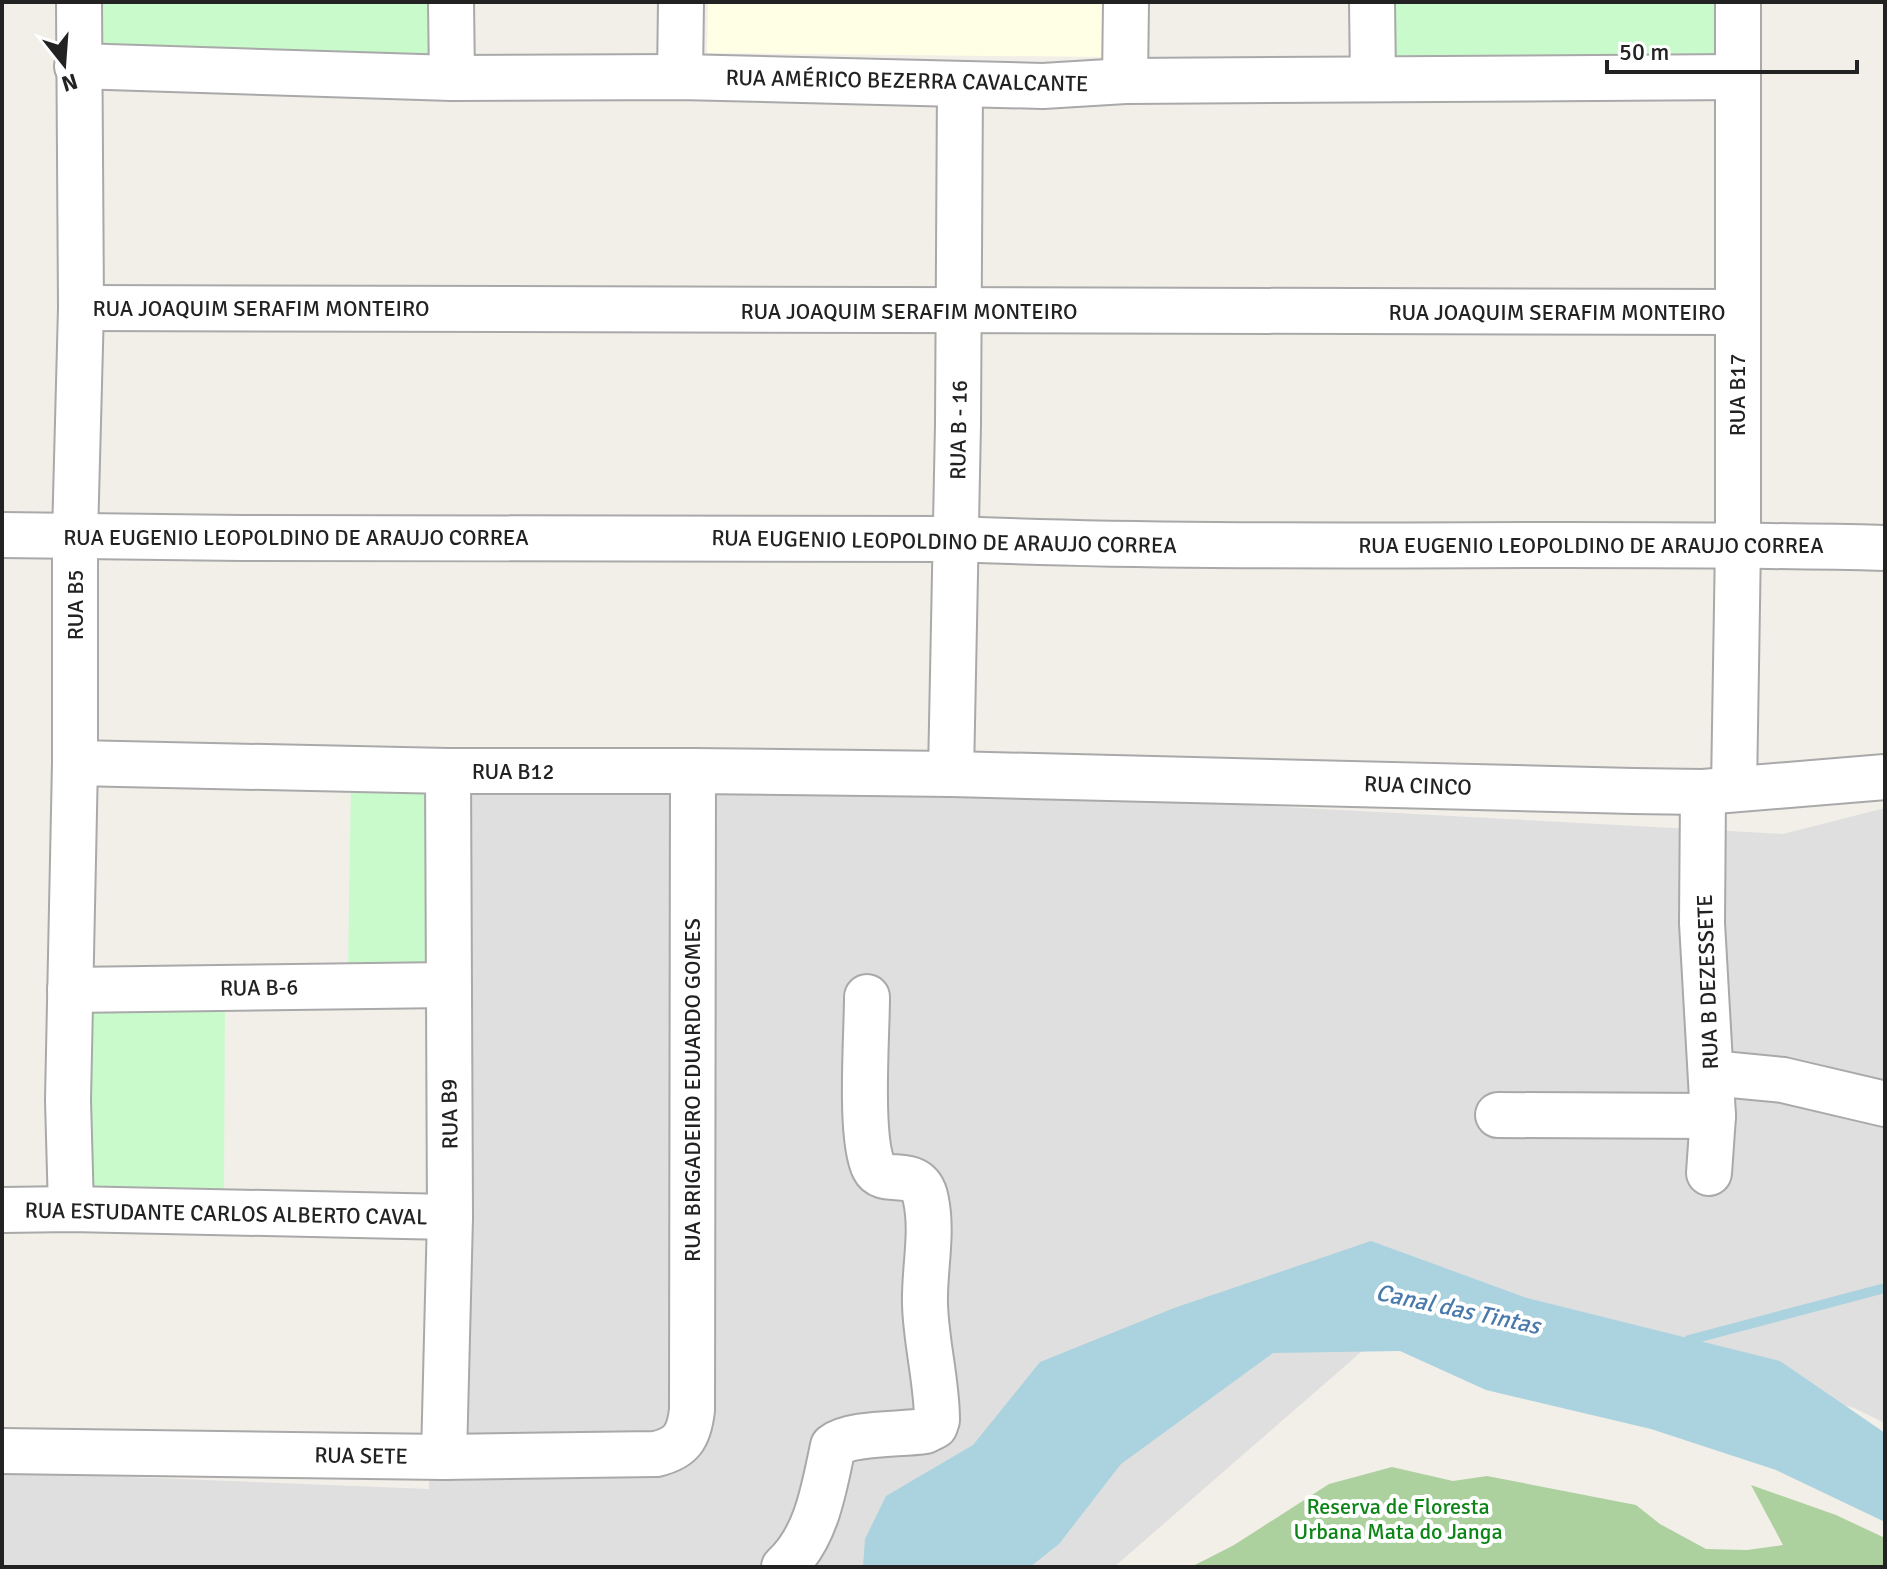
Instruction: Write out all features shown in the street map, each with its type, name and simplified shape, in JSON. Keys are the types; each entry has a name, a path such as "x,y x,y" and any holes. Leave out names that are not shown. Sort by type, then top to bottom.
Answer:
{"street":[{"name":"RUA B5","path":"71,1209 68,1100 81,308 77,66 79,2"},
{"path":"451,2 452,78"},
{"path":"680,77 681,2"},
{"path":"1125,81 1126,2"},
{"path":"1372,2 1373,79"},
{"name":"RUA B17","path":"1718,790 1738,544 1738,2"},
{"name":"RUA AMÉRICO BEZERRA CAVALCANTE","path":"77,66 452,78 680,77 1043,86 1125,81 1738,77"},
{"name":"RUA B - 16","path":"951,774 960,85"},
{"name":"RUA JOAQUIM SERAFIM MONTEIRO","path":"81,308 1736,312"},
{"name":"RUA EUGENIO LEOPOLDINO DE ARAUJO CORREA","path":"2,535 955,539 1068,543 1738,544 1885,548"},
{"name":"RUA B12","path":"75,763 448,771 951,774"},
{"name":"RUA B9","path":"444,1457 450,1217 448,771"},
{"name":"RUA BRIGADEIRO EDUARDO GOMES","path":"692,1410 693,771"},
{"name":"RUA CINCO","path":"951,774 1718,790 1885,777"},
{"name":"RUA B DEZESSETE","path":"1709,1173 1713,1116 1703,938 1718,790"},
{"name":"RUA B-6","path":"70,990 448,985"},
{"path":"784,1567 809,1533 819,1507 833,1446 855,1438 925,1431 935,1426 937,1420 925,1304 926,1200 917,1182 877,1173 870,1154 866,1117 867,997"},
{"path":"1711,1073 1783,1080 1885,1104"},
{"path":"1498,1115 1713,1116"},
{"name":"RUA ESTUDANTE CARLOS ALBERTO CAVAL","path":"2,1210 450,1217"},
{"name":"RUA SETE","path":"2,1451 444,1457 656,1454 673,1450 683,1442 690,1427 692,1410"}],"shaded area":[{"path":"708,2 1106,2 1105,57 707,53"},
{"path":"438,761 1783,834 1885,808 1885,1423 1854,1408 1526,1318 1444,1280 1114,1567 2,1567 2,1472 429,1489 449,995"}],"green space":[{"path":"95,2 442,2 443,67 96,65"},
{"path":"1387,2 1726,2 1725,76 1387,67"},
{"path":"351,780 438,780 435,969 348,969"},
{"path":"87,1001 225,1001 224,1201 85,1200"},
{"name":"Reserva de Floresta Urbana Mata do Janga","path":"1392,1467 1453,1481 1487,1476 1636,1505 1660,1524 1706,1549 1747,1550 1783,1545 1751,1485 1836,1515 1885,1538 1885,1567 1191,1567 1234,1545 1329,1484"}],"water":[{"name":"Canal das Tintas","path":"1371,1241 1527,1298 1780,1361 1885,1433 1885,1522 1776,1470 1651,1429 1486,1390 1400,1351 1273,1353 1121,1464 1059,1544 1030,1567 863,1567 865,1539 886,1496 973,1445 1040,1362 1174,1308"}],"waterway":[{"path":"1689,1340 1885,1288"}]}
